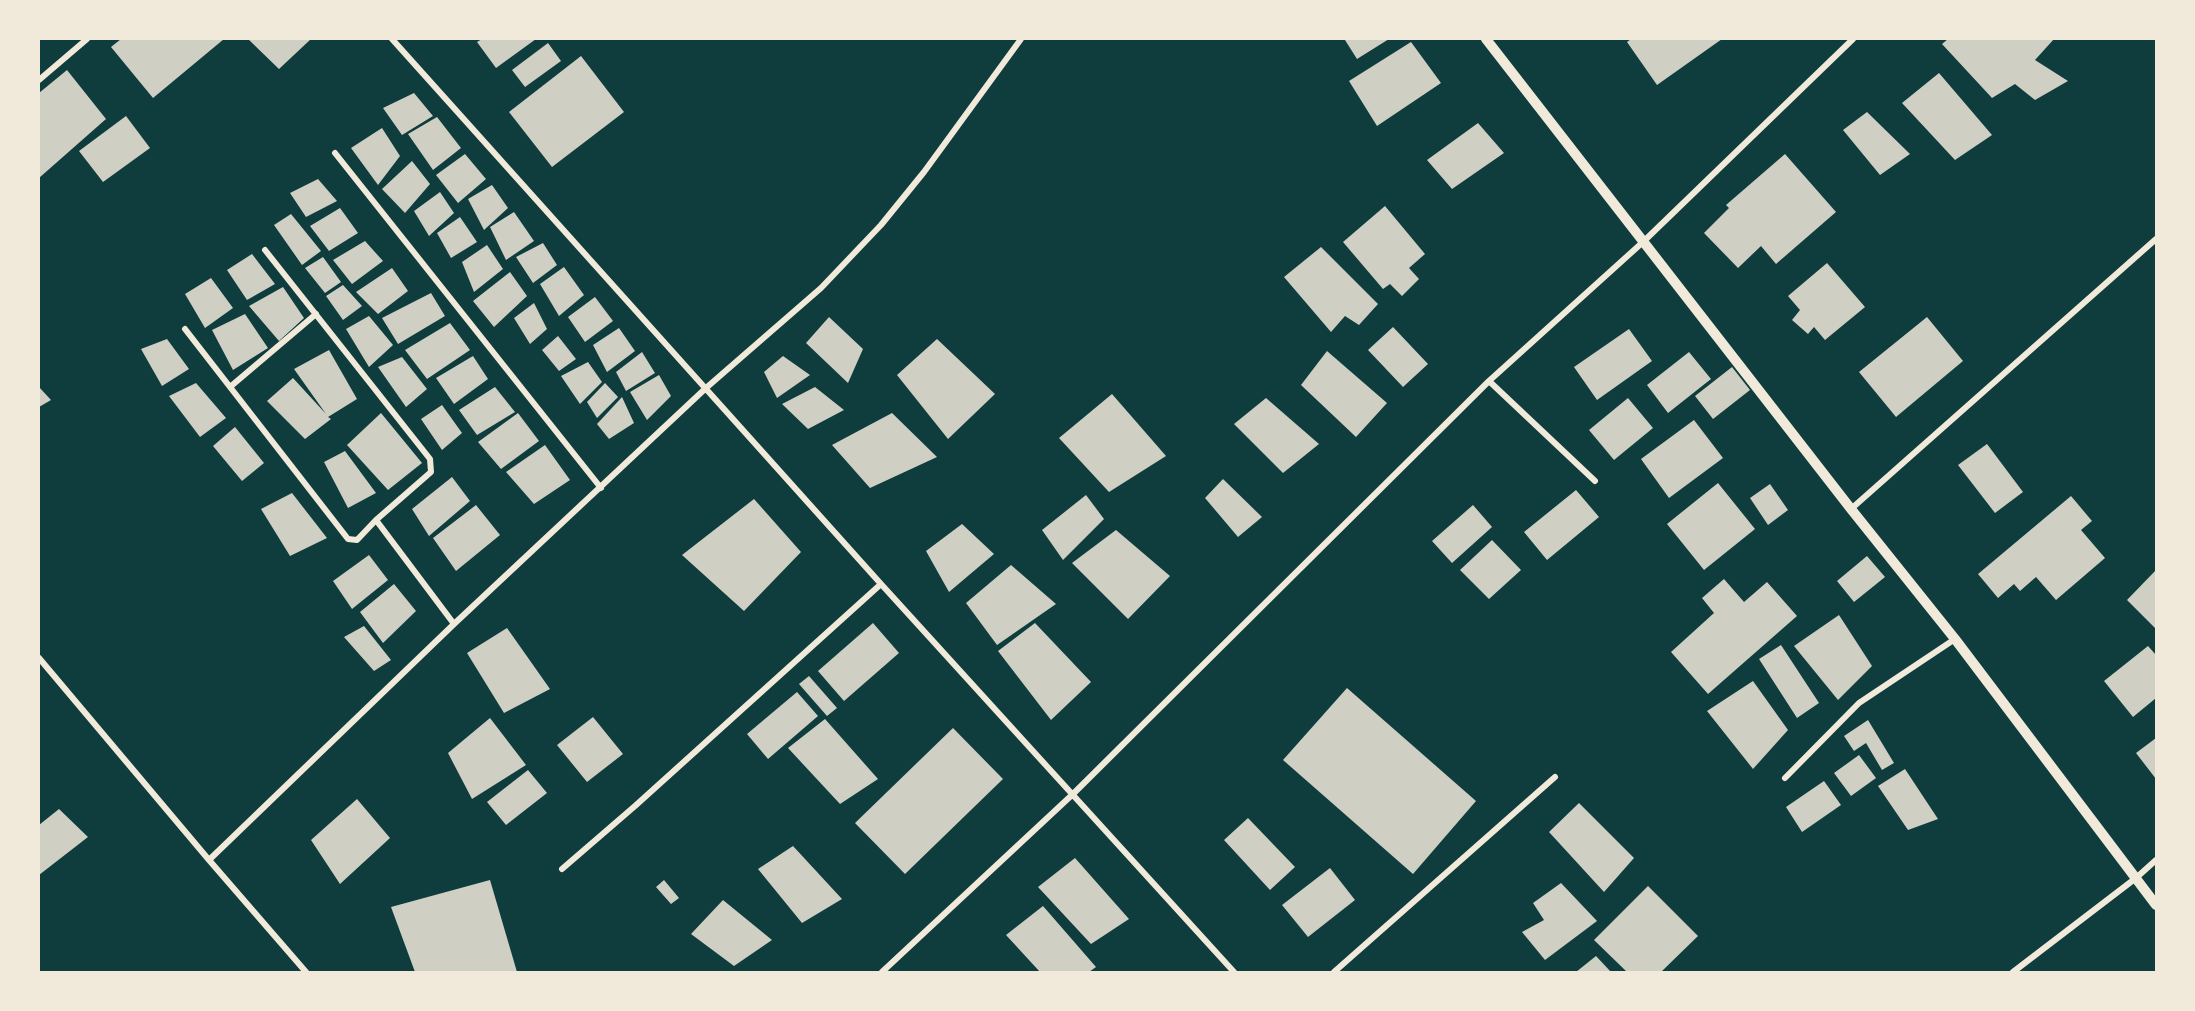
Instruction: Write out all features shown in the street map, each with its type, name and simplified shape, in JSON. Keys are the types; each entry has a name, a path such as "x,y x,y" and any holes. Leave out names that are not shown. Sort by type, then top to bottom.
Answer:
{"street":[{"path":"39,80 87,39"},
{"path":"392,39 881,585 1234,972"},
{"path":"208,860 454,624 706,388 821,288 881,225 924,172 1021,39"},
{"path":"1486,39 1955,639 2156,905"},
{"path":"882,972 1073,794 1490,381 1643,242 1853,39"},
{"path":"335,153 601,488"},
{"path":"1851,508 2156,239"},
{"path":"185,329 348,539 357,540 376,520 431,472 430,459 265,250"},
{"path":"230,387 316,314"},
{"path":"1490,381 1595,481"},
{"path":"376,520 454,624"},
{"path":"562,869 881,585"},
{"path":"1785,778 1859,703 1955,639"},
{"path":"39,658 208,860 306,972"},
{"path":"1334,972 1555,777"},
{"path":"2013,972 2136,878 2156,860"}],"building":[{"path":"121,39 224,39 153,98 111,47"},
{"path":"248,39 311,39 279,69"},
{"path":"482,39 536,39 496,68 477,42"},
{"path":"1389,39 1357,59 1345,40"},
{"path":"1631,39 1722,39 1657,85 1627,42"},
{"path":"1948,39 2054,39 2035,60 2068,81 2035,100 2015,84 1992,98 1942,44"},
{"path":"1411,42 1441,83 1377,126 1349,81"},
{"path":"548,43 561,61 525,87 512,70"},
{"path":"581,56 624,112 552,167 509,112"},
{"path":"67,70 106,119 39,178 39,93"},
{"path":"1939,73 1992,135 1955,160 1902,103"},
{"path":"414,93 433,116 402,135 383,108"},
{"path":"1867,112 1910,154 1880,175 1843,130"},
{"path":"126,116 150,148 103,182 79,151"},
{"path":"437,117 461,148 433,170 408,134"},
{"path":"1478,123 1504,153 1452,189 1427,160"},
{"path":"382,128 400,156 378,185 351,148"},
{"path":"465,154 486,179 458,203 436,175"},
{"path":"1785,154 1836,212 1776,264 1761,246 1738,268 1704,233 1729,208 1726,205"},
{"path":"412,161 430,184 405,213 382,189"},
{"path":"318,179 337,201 306,217 290,193"},
{"path":"492,185 508,208 484,230 468,199"},
{"path":"440,192 454,213 429,236 414,211"},
{"path":"1385,206 1425,254 1409,268 1419,279 1402,296 1390,284 1383,289 1343,242"},
{"path":"340,208 358,233 329,251 310,226"},
{"path":"514,212 534,241 506,260 490,227"},
{"path":"291,214 321,251 302,265 274,225"},
{"path":"460,217 477,242 451,258 437,233"},
{"path":"365,241 383,261 352,284 333,260"},
{"path":"543,243 557,265 533,283 516,257"},
{"path":"487,245 503,269 474,292 462,262"},
{"path":"1321,247 1378,304 1359,325 1345,316 1331,332 1284,277"},
{"path":"252,254 275,284 247,300 227,270"},
{"path":"323,257 341,282 325,293 305,268"},
{"path":"1827,263 1865,307 1825,340 1814,327 1808,334 1792,320 1800,310 1788,296"},
{"path":"564,267 584,295 559,316 540,284"},
{"path":"392,268 408,291 378,314 356,292"},
{"path":"510,272 527,296 494,327 473,301"},
{"path":"211,278 233,308 205,328 185,294"},
{"path":"343,285 362,306 343,320 326,296"},
{"path":"283,287 304,318 279,341 249,306"},
{"path":"431,293 445,316 398,344 382,318"},
{"path":"595,297 613,321 585,342 568,317"},
{"path":"534,303 547,329 530,344 514,318"},
{"path":"245,314 268,348 233,370 212,330"},
{"path":"369,316 393,345 369,367 346,329"},
{"path":"829,317 863,349 848,383 806,343"},
{"path":"1927,317 1963,361 1896,417 1859,372"},
{"path":"450,323 470,350 427,379 405,350"},
{"path":"1393,327 1428,364 1403,387 1368,350"},
{"path":"619,328 635,351 607,372 593,345"},
{"path":"1629,329 1652,361 1597,400 1574,367"},
{"path":"558,336 576,359 559,371 542,350"},
{"path":"167,339 189,369 162,386 141,349"},
{"path":"937,339 995,394 948,439 897,375"},
{"path":"329,350 357,399 328,417 331,419 305,439 267,401 293,378 326,414 294,369"},
{"path":"1327,351 1387,403 1356,437 1301,385"},
{"path":"642,352 655,373 626,391 616,372"},
{"path":"1689,352 1711,379 1668,413 1647,385"},
{"path":"473,356 488,379 454,404 436,378"},
{"path":"783,356 810,375 777,398 764,372"},
{"path":"402,357 427,389 406,407 378,367"},
{"path":"588,362 602,382 580,404 561,376"},
{"path":"1732,367 1750,390 1713,419 1695,396"},
{"path":"659,375 671,396 647,420 630,392"},
{"path":"196,383 226,418 200,437 169,396"},
{"path":"605,383 618,397 597,418 587,402"},
{"path":"39,387 51,400 39,407"},
{"path":"495,387 515,412 477,435 459,410"},
{"path":"815,387 844,410 808,429 782,404"},
{"path":"1112,394 1166,456 1109,492 1059,438"},
{"path":"622,397 634,423 609,439 597,424"},
{"path":"1266,398 1319,444 1283,473 1234,424"},
{"path":"1628,398 1653,428 1614,460 1589,430"},
{"path":"442,405 462,433 442,450 421,419"},
{"path":"381,413 422,463 388,490 347,445"},
{"path":"518,413 539,441 501,469 478,442"},
{"path":"892,413 937,457 870,488 832,445"},
{"path":"1694,420 1723,458 1669,498 1641,459"},
{"path":"235,427 264,463 242,481 213,446"},
{"path":"1987,444 2023,492 1995,513 1958,465"},
{"path":"545,445 570,480 534,504 506,472"},
{"path":"345,451 376,493 348,508 324,462"},
{"path":"452,477 470,501 429,536 412,509"},
{"path":"1223,479 1262,517 1238,537 1205,498"},
{"path":"1718,483 1755,529 1704,570 1667,524"},
{"path":"1770,484 1788,510 1768,525 1750,498"},
{"path":"1576,490 1599,517 1547,560 1524,532"},
{"path":"292,493 327,538 290,556 261,509"},
{"path":"1086,495 1104,519 1063,560 1042,530"},
{"path":"2071,496 2092,521 2081,530 2105,558 2056,600 2036,577 2020,591 2014,584 1998,598 1978,574"},
{"path":"754,499 801,552 744,611 682,555"},
{"path":"476,505 500,535 456,571 433,538"},
{"path":"1473,505 1492,527 1452,563 1432,541"},
{"path":"962,524 994,554 949,592 926,551"},
{"path":"1116,530 1170,576 1128,619 1072,563"},
{"path":"1492,540 1521,570 1489,599 1460,570"},
{"path":"369,555 388,580 352,609 333,581"},
{"path":"1867,556 1885,577 1854,602 1837,581"},
{"path":"1011,565 1056,604 997,645 966,603"},
{"path":"2156,570 2156,629 2127,600"},
{"path":"1724,579 1744,602 1767,582 1797,616 1708,694 1671,652 1714,613 1702,598"},
{"path":"394,584 416,611 383,643 360,612"},
{"path":"1839,615 1872,666 1838,700 1794,646"},
{"path":"873,623 899,653 844,701 818,671"},
{"path":"1035,623 1091,682 1051,720 998,651"},
{"path":"364,626 391,660 374,671 344,637"},
{"path":"507,628 550,689 504,713 467,653"},
{"path":"1781,645 1819,703 1797,718 1759,659"},
{"path":"2148,646 2156,655 2156,698 2133,717 2104,681"},
{"path":"809,676 837,708 827,716 799,684"},
{"path":"1753,681 1788,730 1753,769 1707,711"},
{"path":"1347,688 1476,801 1413,874 1283,760"},
{"path":"797,692 818,716 768,759 747,734"},
{"path":"593,717 623,754 587,782 557,745"},
{"path":"490,718 526,765 472,799 448,753"},
{"path":"825,719 878,779 840,804 788,748"},
{"path":"1868,720 1894,763 1882,770 1866,743 1854,751 1844,736"},
{"path":"953,728 1003,779 905,874 855,823"},
{"path":"2156,738 2156,779 2136,753"},
{"path":"1859,755 1876,778 1851,796 1834,773"},
{"path":"1905,769 1938,819 1908,830 1878,786"},
{"path":"528,770 547,793 506,825 487,802"},
{"path":"1824,781 1841,805 1802,832 1786,807"},
{"path":"357,799 390,838 340,884 311,840"},
{"path":"1579,803 1634,858 1604,892 1549,832"},
{"path":"59,809 88,837 39,875 39,825"},
{"path":"1248,818 1295,867 1270,890 1224,840"},
{"path":"793,846 842,899 802,923 758,869"},
{"path":"1075,858 1129,919 1091,944 1038,887"},
{"path":"1330,868 1355,900 1308,937 1282,905"},
{"path":"490,880 517,972 415,972 391,907"},
{"path":"664,880 679,898 671,904 656,887"},
{"path":"1561,883 1597,921 1545,960 1522,932 1544,920 1533,903"},
{"path":"1648,886 1698,936 1661,972 1627,972 1594,940"},
{"path":"723,900 772,940 734,966 691,934"},
{"path":"1043,906 1096,967 1089,972 1040,972 1006,935"},
{"path":"1596,956 1611,972 1576,972"}]}
